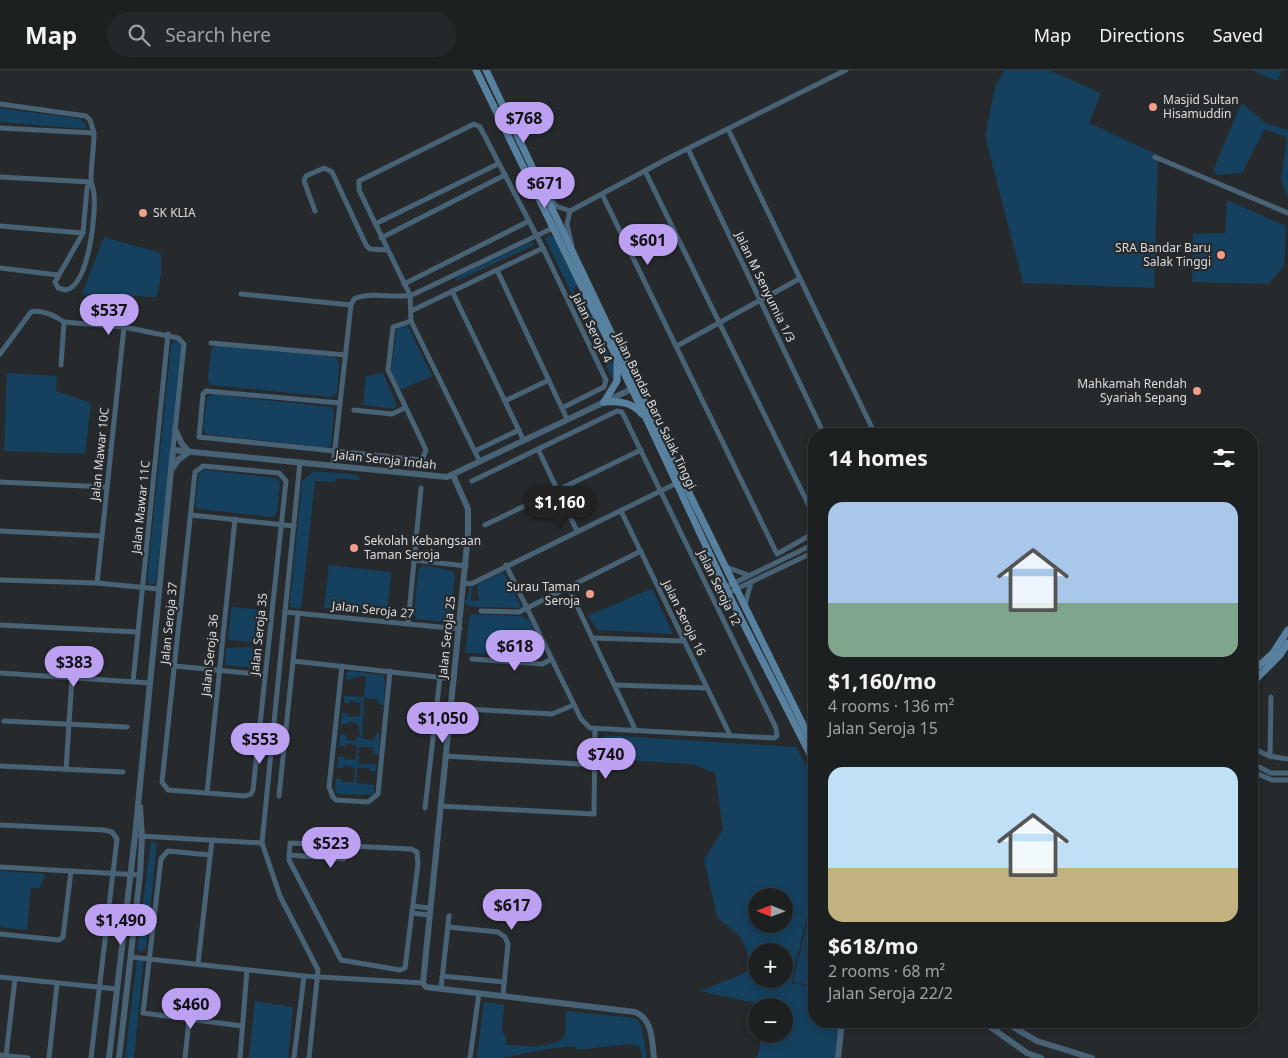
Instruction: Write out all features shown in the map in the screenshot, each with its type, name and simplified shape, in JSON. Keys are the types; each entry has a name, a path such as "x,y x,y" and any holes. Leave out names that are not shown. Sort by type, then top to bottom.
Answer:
{"main road":[{"name":"Jalan Bandar Baru Salak Tinggi","path":"476,70 556,226 617,357 635,388 647,420 727,590 808,750"},
{"name":"Jalan Bandar Baru Salak Tinggi","path":"486,70 539,182 556,226 574,254 635,388 726,567 808,735"},
{"path":"604,402 617,381 617,357"},
{"path":"604,402 614,401 631,404 647,420"},
{"path":"1258,667 1273,653 1288,630"},
{"path":"1258,677 1280,656 1288,643"}],"street":[{"path":"539,182 556,206 570,211 688,149 846,70"},
{"path":"0,104 86,116 90,120 94,133 91,182 94,194 93,235 79,277 70,289 58,288 55,282 58,274 83,233 87,188 91,182"},
{"name":"Jalan Seroja 4","path":"376,224 359,190 359,181 474,124 480,126 543,248 606,380 604,387 562,408"},
{"path":"0,128 94,133"},
{"path":"728,129 872,428"},
{"name":"Jalan M Senyumia 1/3","path":"688,149 821,428"},
{"path":"1155,157 1288,214"},
{"path":"480,462 411,321 410,296 376,224 498,164"},
{"path":"315,211 304,181 306,176 324,168 332,172 366,245 370,249 387,250"},
{"path":"645,171 808,504"},
{"path":"381,238 505,175"},
{"path":"0,177 91,182"},
{"path":"602,194 777,554 808,536"},
{"path":"570,211 567,224 574,254"},
{"path":"404,284 529,221"},
{"path":"0,226 83,233"},
{"path":"333,466 351,305 359,296 397,298 410,296 556,226"},
{"path":"411,311 543,248"},
{"path":"0,268 58,274"},
{"path":"497,270 567,419"},
{"path":"677,346 799,279"},
{"path":"452,291 524,441"},
{"path":"241,294 351,305"},
{"path":"0,354 31,312 36,310 55,316 64,322 124,327 168,334 178,338 184,344 138,786 135,836 110,1058"},
{"path":"340,403 206,391 203,394 200,439 422,460 426,450 388,370 393,328 411,321"},
{"path":"61,365 64,322"},
{"name":"Jalan Mawar 10C","path":"97,584 124,327"},
{"name":"Jalan Mawar 11C","path":"133,682 168,334"},
{"path":"211,343 345,355"},
{"path":"505,402 549,380"},
{"name":"Jalan Seroja Indah","path":"173,450 424,476 453,475 635,388"},
{"path":"354,410 392,414 406,408"},
{"name":"Jalan Seroja 12","path":"538,449 616,412 622,412 778,732 774,738 730,735"},
{"path":"171,470 178,460 189,452 182,444 175,429"},
{"path":"475,451 519,430"},
{"path":"472,481 538,449 577,531"},
{"path":"485,525 641,450"},
{"path":"300,462 262,843 280,896 316,962 318,976 309,1058"},
{"name":"Jalan Seroja 35","path":"198,468 203,466 279,473 286,481 251,794 245,796 207,793"},
{"name":"Jalan Seroja 37","path":"198,468 195,472 162,782 168,790 207,793"},
{"name":"Jalan Seroja 25","path":"423,983 466,566 468,509 453,475"},
{"path":"0,482 107,488"},
{"path":"464,584 471,584 506,565 677,483"},
{"path":"408,624 421,488"},
{"name":"Jalan Seroja 16","path":"621,511 730,735"},
{"path":"191,514 294,526"},
{"name":"Jalan Seroja 36","path":"207,793 218,670 235,519"},
{"path":"0,531 102,536"},
{"path":"727,590 749,576 808,547"},
{"path":"480,611 519,612 640,551"},
{"path":"735,586 751,582 808,555"},
{"path":"414,560 466,566"},
{"path":"506,565 584,724 595,728 730,735"},
{"path":"726,567 749,576"},
{"path":"0,580 159,589"},
{"path":"744,606 751,582"},
{"path":"568,587 636,731"},
{"name":"Jalan Seroja 27","path":"285,612 460,629"},
{"path":"279,796 298,613"},
{"path":"0,625 138,632"},
{"path":"592,638 684,641"},
{"path":"472,659 542,664 552,659"},
{"path":"293,661 454,679"},
{"path":"175,666 265,675"},
{"path":"342,666 329,787 336,800 368,802 378,794 390,671"},
{"path":"0,673 150,684"},
{"path":"66,770 72,677"},
{"path":"425,808 440,677"},
{"path":"614,685 707,688"},
{"path":"1270,757 1271,697"},
{"path":"451,708 552,714 574,705"},
{"path":"4,720 127,727"},
{"path":"440,806 590,815 596,810 595,728"},
{"path":"1258,751 1270,757 1288,760"},
{"path":"446,756 595,765"},
{"path":"0,766 124,772"},
{"path":"1258,766 1271,773 1288,773"},
{"path":"1258,774 1272,780 1288,780"},
{"path":"119,1058 140,875 142,837 138,786"},
{"path":"0,825 112,832 117,839 118,845 92,1058"},
{"path":"135,836 262,843"},
{"path":"198,964 212,840"},
{"path":"290,843 411,849 417,852 418,864 405,968 400,970 343,962 334,951 289,860 289,855 290,843"},
{"path":"289,855 344,860 346,846"},
{"path":"210,855 168,851 164,854 143,1013 242,1026"},
{"path":"0,867 140,875"},
{"path":"0,934 59,940 63,937 71,871"},
{"path":"413,906 429,911"},
{"path":"412,913 429,911"},
{"path":"441,988 449,916"},
{"path":"448,927 498,932 505,937 508,944 503,995"},
{"path":"131,957 304,976 423,983 426,987 503,995 641,1014 649,1023 654,1058"},
{"path":"240,1058 247,970"},
{"path":"294,1058 304,976"},
{"path":"442,976 504,982"},
{"path":"0,978 100,989 117,989"},
{"path":"15,979 3,1055 28,1058"},
{"path":"49,1058 57,984"},
{"path":"470,1058 479,993"},
{"path":"185,1058 189,1020"},
{"path":"838,1058 841,1028"},
{"path":"992,1028 1027,1053 1041,1058"},
{"path":"1015,1028 1037,1041 1092,1058"}],"shaded area":[{"path":"1004,70 1049,70 1101,93 1089,123 1158,155 1154,288 1023,283 985,136 995,87"},
{"path":"1251,70 1282,70 1278,81"},
{"path":"1243,103 1265,123 1288,130 1288,198 1281,179 1287,138 1265,129 1242,173 1218,175 1213,171 1239,108"},
{"path":"0,108 81,119 86,129 0,122"},
{"path":"1227,200 1286,226 1284,266 1269,284 1192,282 1193,234 1225,233"},
{"path":"549,236 554,237 578,284 573,290 577,298 584,297 601,331 600,335 614,367 614,382 545,238"},
{"path":"104,237 161,253 161,275 157,297 82,294"},
{"path":"531,242 534,245 456,281 457,277"},
{"path":"407,324 432,376 400,390 391,369 397,328"},
{"path":"176,340 182,343 181,361 156,583 150,585 147,580 171,345"},
{"path":"216,345 335,357 339,364 337,393 331,397 211,385 208,380 211,349"},
{"path":"7,373 57,376 56,391 91,403 85,454 4,451"},
{"path":"383,373 397,406 393,409 363,405 366,376"},
{"path":"211,394 331,407 334,411 331,445 327,448 206,434 203,430 207,398"},
{"path":"205,470 276,478 280,483 277,513 273,517 199,509 195,505 199,473"},
{"path":"314,471 357,475 360,480 335,478 335,482 315,481 301,609 290,607 290,603 302,481"},
{"path":"329,565 391,572 387,614 324,608"},
{"path":"423,565 453,571 455,574 451,618 447,622 417,619 414,615 418,570"},
{"path":"503,572 522,608 474,607 465,604 470,587 472,588 471,601 479,601 477,585"},
{"path":"652,588 673,634 598,630 588,616"},
{"path":"231,607 266,610 263,643 228,640"},
{"path":"470,614 522,616 529,620 544,652 542,657 465,653"},
{"path":"262,647 260,669 225,665 226,648"},
{"path":"347,672 382,675 385,679 384,705 378,704 378,699 364,698 362,738 373,741 377,733 380,734 379,754 374,754 372,747 359,747 358,764 377,764 376,772 370,771 370,768 357,768 356,783 374,785 374,793 370,795 338,794 335,790 336,778 342,779 342,782 354,782 355,768 344,765 343,768 337,768 338,756 344,757 345,760 356,759 357,746 346,743 346,746 339,746 340,734 346,735 346,740 355,741 356,737 360,737 358,724 348,721 348,724 341,724 342,713 348,714 348,717 360,716 361,703 350,700 350,703 344,703 344,696 364,697 366,676 353,677 352,680 346,679"},
{"path":"603,735 796,747 808,768 808,913 793,975 793,943 748,943 748,954 740,936 717,917 704,860 723,829 715,773 692,764 604,759"},
{"path":"151,841 157,844 146,950 140,952 137,949"},
{"path":"0,871 45,874 40,888 31,888 27,930 0,927"},
{"path":"808,919 808,957 808,985 793,982"},
{"path":"748,954 748,988 793,988 793,983 808,986 808,1028 838,1028 836,1058 757,1058 761,1043 793,1043 793,998 748,998 748,1002 700,991 747,972"},
{"path":"137,960 143,961 143,964 134,1058 125,1058"},
{"path":"255,1001 293,1007 288,1058 249,1058"},
{"path":"484,1002 504,1005 502,1032 506,1037 506,1045 537,1046 559,1040 565,1036 566,1011 635,1018 641,1025 647,1058 642,1058 640,1047 629,1044 578,1050 575,1046 546,1049 503,1058 477,1058"}],"place":[{"name":"Masjid Sultan Hisamuddin","path":"1153,107"},
{"name":"SK KLIA","path":"143,213"},
{"name":"SRA Bandar Baru Salak Tinggi","path":"1221,255"},
{"name":"Mahkamah Rendah Syariah Sepang","path":"1197,391"},
{"name":"Sekolah Kebangsaan Taman Seroja","path":"354,548"},
{"name":"Surau Taman Seroja","path":"590,594"}]}
